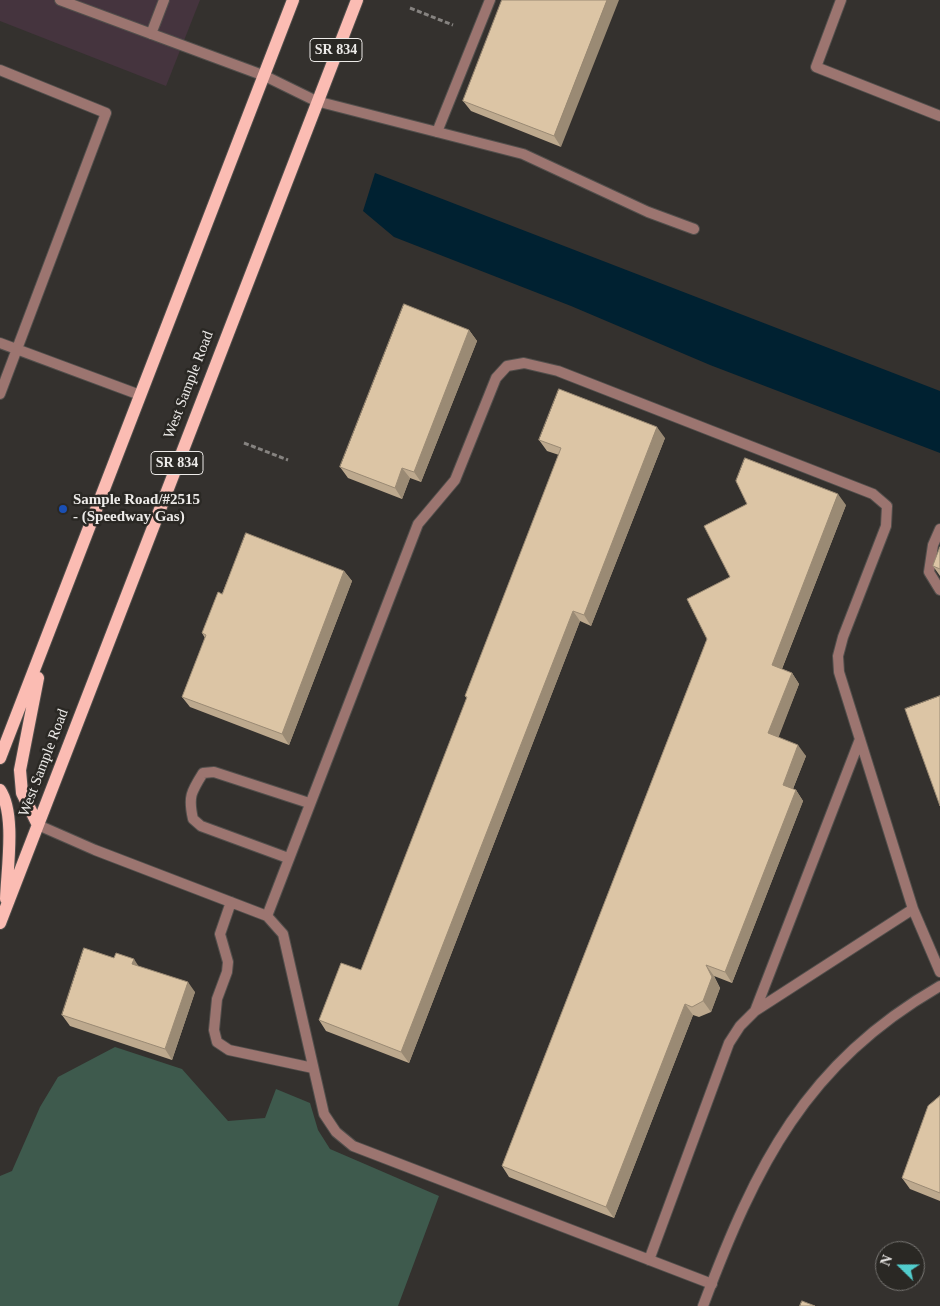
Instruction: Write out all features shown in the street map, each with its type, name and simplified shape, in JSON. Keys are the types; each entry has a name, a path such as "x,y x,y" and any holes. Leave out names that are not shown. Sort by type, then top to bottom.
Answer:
{"main road":[{"path":"0,758 294,0"},
{"name":"West Sample Road","path":"0,923 316,101 357,0"},
{"path":"38,825 22,793 20,770 44,647"},
{"path":"0,790 5,797 9,821 6,909"}],"street":[{"path":"60,0 265,76 316,101 523,154 648,212 694,228"},
{"path":"151,34 164,0"},
{"path":"437,132 490,0"},
{"path":"841,0 816,67 940,116"},
{"path":"0,394 106,113 1,72"},
{"path":"0,343 140,395"},
{"path":"266,916 418,524 455,480 496,378 507,366 524,363 558,371 873,494 887,506 886,526 843,636 838,656 840,672 913,909 940,972"},
{"path":"940,530 933,545 929,572 940,590"},
{"path":"755,1011 860,739"},
{"path":"288,858 202,826 193,819 190,803 191,792 203,774 214,772 309,803"},
{"path":"38,825 95,850 266,916 283,934 324,1114 336,1132 353,1146 712,1284"},
{"path":"231,902 220,934 228,962 227,972 217,999 214,1030 217,1042 229,1050 314,1068"},
{"path":"649,1260 729,1043 740,1026 755,1011 913,909"},
{"path":"704,1306 737,1219 775,1145 821,1081 863,1039 903,1007 940,986"}],"path":[{"path":"410,8 453,25"},
{"path":"244,443 288,460"}],"shaded area":[{"path":"0,0 200,0 166,86 0,21"}],"green space":[{"path":"115,1047 182,1069 228,1121 265,1118 276,1089 310,1103 318,1130 330,1149 439,1196 398,1306 0,1306 0,1176 12,1171 40,1107 58,1077"}],"water":[{"path":"375,173 940,391 940,453 710,365 571,306 394,237 363,211"}],"building":[{"path":"502,0 607,0 554,136 463,101"},
{"path":"404,304 469,330 414,472 402,468 395,488 340,467"},
{"path":"559,389 657,427 584,615 573,611 401,1052 319,1020 341,963 361,970 467,697 465,696 561,448 539,440"},
{"path":"745,458 838,494 772,665 792,673 768,733 798,745 783,785 796,790 725,972 706,965 712,977 703,1001 692,1007 685,1004 606,1207 502,1166 707,639 687,599 730,577 704,526 747,504 736,481"},
{"path":"246,533 344,571 282,734 182,697 206,635 202,633 218,592 222,594"},
{"path":"940,547 940,569 933,566"},
{"path":"940,696 940,806 905,709"},
{"path":"84,948 114,958 116,953 134,959 132,964 188,982 165,1049 62,1015"},
{"path":"940,1096 940,1193 902,1178 928,1106"},
{"path":"802,1301 815,1306 800,1306"}],"place":[{"name":"Sample Road/#2515 - (Speedway Gas)","path":"63,509"}]}
